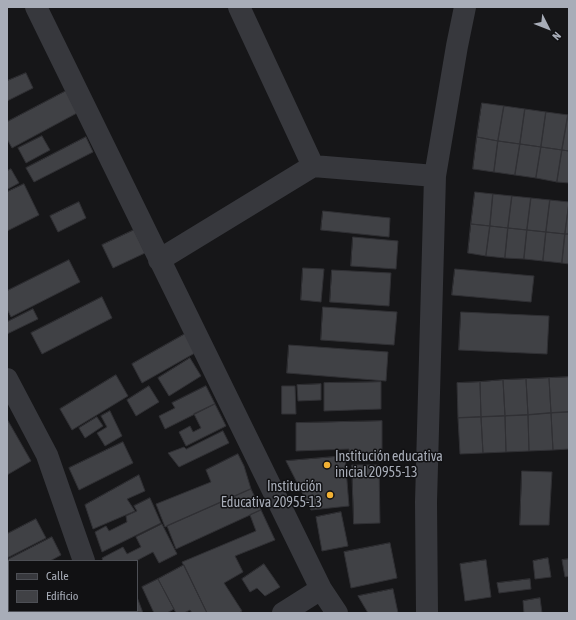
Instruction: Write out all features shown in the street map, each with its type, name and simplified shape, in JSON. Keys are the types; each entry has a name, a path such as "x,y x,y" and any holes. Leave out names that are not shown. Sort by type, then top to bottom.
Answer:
{"street":[{"path":"36,7 320,589 337,613"},
{"path":"239,7 313,166"},
{"path":"427,613 426,502 435,176 465,7"},
{"path":"159,260 313,166 435,176"},
{"path":"8,384 47,455 84,560"},
{"path":"283,613 320,589"}],"building":[{"path":"26,73 33,88 7,101 7,81"},
{"path":"66,91 77,113 12,148 7,139 7,122"},
{"path":"482,103 504,106 498,141 477,137"},
{"path":"504,106 525,109 520,144 498,141"},
{"path":"525,109 546,112 541,147 520,144"},
{"path":"546,112 568,115 562,150 541,147"},
{"path":"569,115 569,151 562,150"},
{"path":"42,136 50,150 26,163 18,148"},
{"path":"86,137 93,152 34,182 26,168"},
{"path":"477,137 498,141 494,172 473,169"},
{"path":"498,141 520,144 515,175 494,172"},
{"path":"520,144 541,147 536,178 515,175"},
{"path":"541,147 562,150 557,182 536,178"},
{"path":"562,150 569,151 569,183 557,182"},
{"path":"11,169 19,183 8,189 7,171"},
{"path":"24,184 39,215 7,231 7,192"},
{"path":"475,192 493,194 490,226 471,224"},
{"path":"493,194 512,196 508,228 490,226"},
{"path":"512,196 531,198 527,230 508,228"},
{"path":"531,198 550,200 546,232 527,230"},
{"path":"550,200 569,202 565,234 546,232"},
{"path":"79,202 86,218 58,232 50,216"},
{"path":"569,202 569,234 565,234"},
{"path":"323,211 390,218 389,237 321,230"},
{"path":"471,224 490,226 486,256 468,253"},
{"path":"490,226 508,228 505,258 486,256"},
{"path":"508,228 527,230 524,259 505,258"},
{"path":"134,230 145,253 113,268 102,245"},
{"path":"527,230 546,232 543,261 524,259"},
{"path":"546,232 565,234 562,263 543,261"},
{"path":"565,234 569,234 569,264 562,263"},
{"path":"353,237 398,241 396,269 351,266"},
{"path":"69,260 80,282 11,317 7,309 7,291"},
{"path":"303,268 324,269 321,302 301,300"},
{"path":"455,269 534,276 531,302 452,295"},
{"path":"332,270 391,273 389,306 330,302"},
{"path":"102,297 112,318 42,354 31,333"},
{"path":"323,307 397,312 394,345 321,340"},
{"path":"33,309 38,319 7,334 7,322"},
{"path":"461,312 549,316 547,354 459,350"},
{"path":"192,330 202,349 142,383 132,364"},
{"path":"289,345 388,352 386,381 287,373"},
{"path":"190,358 201,376 169,396 158,378"},
{"path":"116,375 128,396 72,430 60,409"},
{"path":"569,377 569,412 551,413 549,378"},
{"path":"549,378 551,413 528,415 526,379"},
{"path":"526,379 528,415 505,416 503,380"},
{"path":"503,380 505,416 481,417 480,382"},
{"path":"381,382 381,409 324,411 324,383"},
{"path":"480,382 481,417 458,418 457,383"},
{"path":"321,384 321,400 298,401 297,385"},
{"path":"149,386 159,402 136,416 127,400"},
{"path":"206,386 215,404 165,429 159,416 175,408 172,403"},
{"path":"282,386 295,386 296,414 282,414"},
{"path":"215,404 226,426 186,446 179,432 190,426 193,432 201,428 194,414"},
{"path":"110,411 122,436 105,446 97,433 107,427 101,416"},
{"path":"569,412 569,449 553,450 551,413"},
{"path":"551,413 553,450 529,451 528,415"},
{"path":"528,415 529,451 506,452 505,416"},
{"path":"505,416 506,452 483,453 481,417"},
{"path":"97,417 103,426 85,438 79,428"},
{"path":"481,417 483,453 460,454 458,418"},
{"path":"7,419 31,461 7,475"},
{"path":"382,421 382,456 349,458 349,449 296,451 296,423"},
{"path":"223,431 229,443 179,467 168,453 184,447 186,449"},
{"path":"123,442 133,463 79,490 69,468"},
{"path":"238,454 244,466 251,489 165,527 156,504 211,482 206,470"},
{"path":"345,456 349,506 311,510 286,461"},
{"path":"352,465 379,465 380,523 354,524"},
{"path":"522,471 552,472 549,525 520,525"},
{"path":"139,475 145,491 127,499 135,511 93,529 85,505"},
{"path":"251,489 261,510 176,549 167,526"},
{"path":"150,498 161,523 102,552 95,532 106,526 109,531 127,522 126,516 137,511 134,506"},
{"path":"261,510 275,540 235,556 243,572 224,583 242,611 239,613 207,613 182,562 256,531 250,515"},
{"path":"341,512 348,546 322,551 316,517"},
{"path":"36,519 46,538 7,558 7,534"},
{"path":"162,524 177,554 159,563 153,552 138,560 103,560 102,558 123,547 127,554 141,547 136,537"},
{"path":"52,537 61,555 52,560 8,560 7,583 7,560"},
{"path":"390,543 397,578 351,588 344,552"},
{"path":"548,558 551,577 535,579 533,561"},
{"path":"569,559 569,576 565,577 562,560"},
{"path":"486,560 491,597 465,601 460,564"},
{"path":"264,564 280,587 265,596 257,588 250,592 242,579"},
{"path":"184,565 207,613 192,613 190,610 184,613 176,613 158,579"},
{"path":"158,579 174,609 167,613 154,613 142,587"},
{"path":"530,579 531,589 499,593 497,583"},
{"path":"8,584 7,609 7,585"},
{"path":"393,589 398,613 368,613 358,596"},
{"path":"540,598 542,613 524,613 523,601"},
{"path":"138,600 143,613 123,613 138,612"},
{"path":"7,610 8,612 47,612 7,613"}],"place":[{"name":"Institución educativa inicial 20955-13","path":"327,465"},
{"name":"Institución Educativa 20955-13","path":"330,495"}]}
